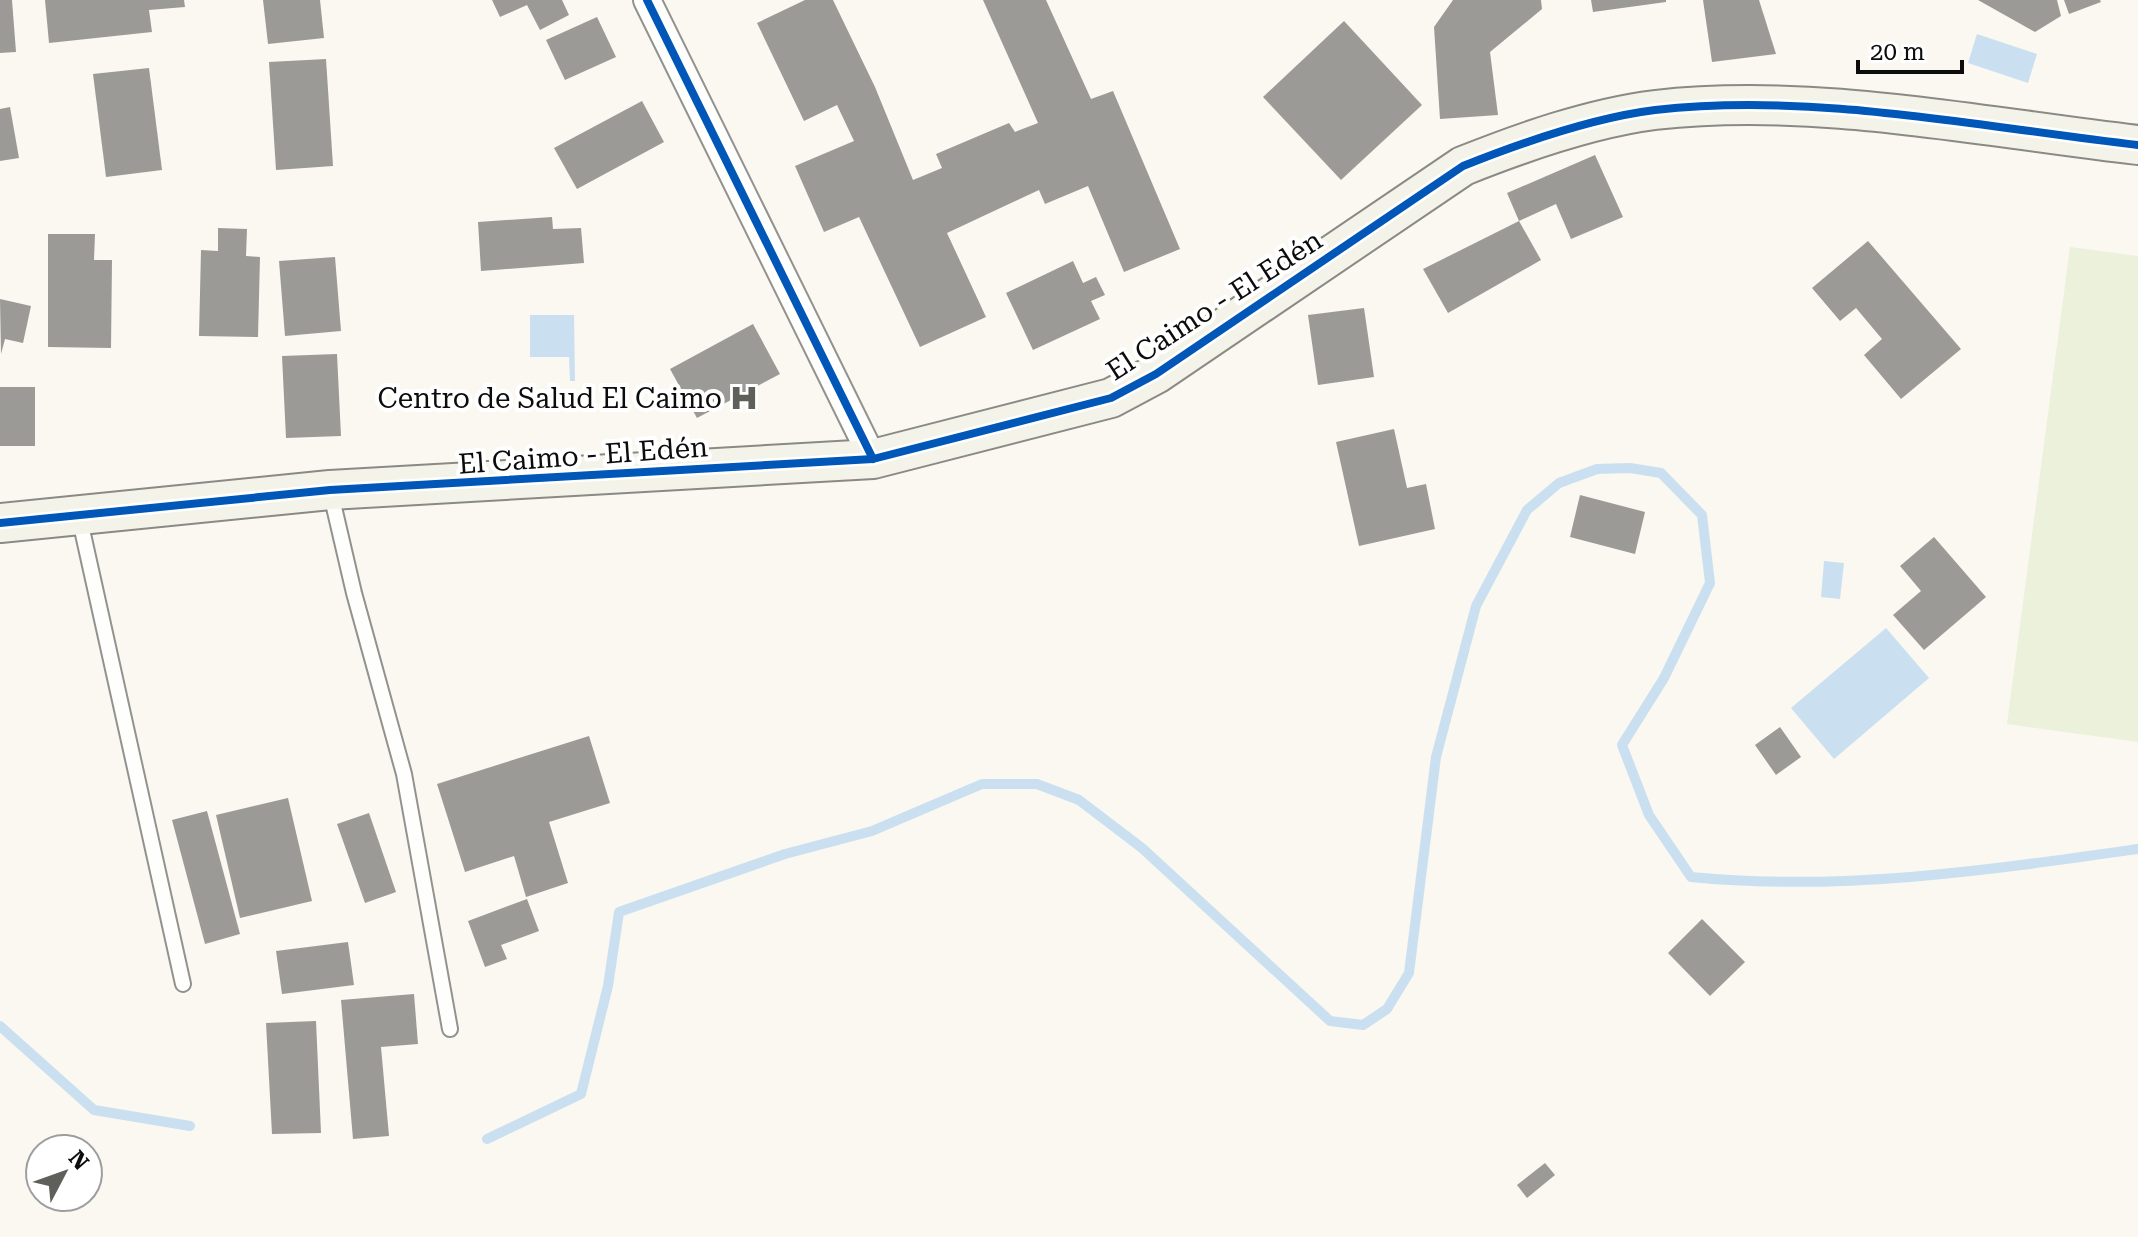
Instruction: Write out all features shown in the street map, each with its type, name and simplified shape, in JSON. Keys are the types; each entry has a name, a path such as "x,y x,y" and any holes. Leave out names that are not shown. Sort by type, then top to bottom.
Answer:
{"street":[{"path":"647,0 873,459"},
{"name":"El Caimo - El Edén","path":"0,523 330,490 873,459 1111,398 1156,374 1463,166 1506,149 1653,110 1717,106 1840,109 2138,145"}],"lane":[{"path":"330,490 354,593 404,774 450,1029"},
{"path":"79,516 183,984"}],"green space":[{"path":"2070,247 2138,256 2138,742 2007,724"}],"water":[{"path":"1977,34 2037,54 2028,83 1968,63"},
{"path":"530,315 574,315 575,381 570,381 569,357 530,357"},
{"path":"1824,561 1844,563 1840,599 1821,597"},
{"path":"1886,628 1929,678 1834,759 1791,708"}],"building":[{"path":"0,0 12,0 16,52 0,53"},
{"path":"45,0 184,0 185,7 149,10 152,32 49,43"},
{"path":"263,0 320,0 324,38 268,44"},
{"path":"492,0 562,0 569,15 540,30 527,5 500,17"},
{"path":"805,0 833,0 875,87 913,180 942,168 936,154 1009,123 1015,132 1038,123 983,0 1046,0 1091,99 1113,91 1180,249 1124,272 1088,186 1045,204 1039,190 947,233 986,317 920,347 859,217 824,232 795,166 854,141 837,105 804,121 757,23"},
{"path":"1453,0 1541,0 1542,9 1490,52 1498,115 1440,119 1434,27"},
{"path":"1591,0 1666,0 1666,2 1593,12"},
{"path":"1703,0 1759,0 1776,54 1712,62"},
{"path":"1978,0 2057,0 2061,16 2035,32"},
{"path":"2064,0 2100,0 2101,2 2069,14"},
{"path":"597,17 616,57 565,80 546,40"},
{"path":"1344,21 1422,105 1341,180 1263,97"},
{"path":"326,59 333,166 276,170 269,62"},
{"path":"149,68 162,170 106,177 93,74"},
{"path":"642,101 664,142 577,189 554,148"},
{"path":"10,107 19,158 0,161 0,109"},
{"path":"1595,155 1623,217 1571,239 1556,204 1519,221 1507,193"},
{"path":"552,217 553,229 581,228 584,263 481,271 478,222"},
{"path":"1519,221 1541,260 1448,313 1423,269"},
{"path":"218,228 247,229 246,256 260,257 258,337 199,336 201,250 218,251"},
{"path":"48,234 95,234 94,260 112,260 111,348 48,347"},
{"path":"1868,241 1961,349 1901,399 1864,355 1882,339 1856,308 1840,321 1812,288"},
{"path":"335,257 341,331 285,336 279,261"},
{"path":"1073,261 1083,283 1096,277 1105,295 1091,301 1100,319 1033,350 1006,293"},
{"path":"0,299 31,306 23,343 5,339 1,354"},
{"path":"1364,308 1374,377 1318,385 1308,315"},
{"path":"753,324 780,374 697,418 670,369"},
{"path":"337,354 341,436 286,438 282,356"},
{"path":"0,387 35,387 35,446 0,446"},
{"path":"1394,429 1407,488 1426,484 1435,529 1359,546 1336,442"},
{"path":"1580,495 1645,512 1635,554 1570,537"},
{"path":"1934,537 1986,597 1924,650 1893,615 1921,591 1900,566"},
{"path":"1780,727 1801,757 1776,775 1755,745"},
{"path":"589,736 610,803 549,822 568,883 526,897 514,856 465,872 437,784"},
{"path":"288,798 312,901 240,918 216,815"},
{"path":"207,811 240,934 205,944 172,820"},
{"path":"369,813 396,892 365,903 337,824"},
{"path":"527,899 539,931 501,945 507,959 485,967 468,921"},
{"path":"1702,919 1745,962 1710,996 1668,953"},
{"path":"348,942 354,985 282,994 276,951"},
{"path":"414,994 418,1044 381,1047 389,1136 353,1139 341,1000"},
{"path":"316,1021 321,1133 272,1134 266,1023"},
{"path":"1545,1163 1555,1175 1527,1198 1517,1185"}],"waterway":[{"path":"487,1139 581,1094 608,986 619,912 785,854 872,831 982,784 1037,784 1079,800 1142,848 1330,1021 1363,1025 1387,1009 1409,973 1436,757 1476,606 1527,510 1559,483 1597,469 1630,468 1661,473 1702,515 1710,583 1664,678 1622,745 1649,815 1691,877 1747,881 1859,880 1971,871 2138,849"},
{"path":"0,1026 94,1110 190,1126"}],"cycle path":[{"path":"647,0 873,459"},
{"path":"0,523 330,490 873,459 1111,398 1156,374 1463,166 1558,132 1631,114 1715,106 1836,108 2138,145"}],"place":[{"name":"Centro de Salud El Caimo","path":"744,398"}]}
